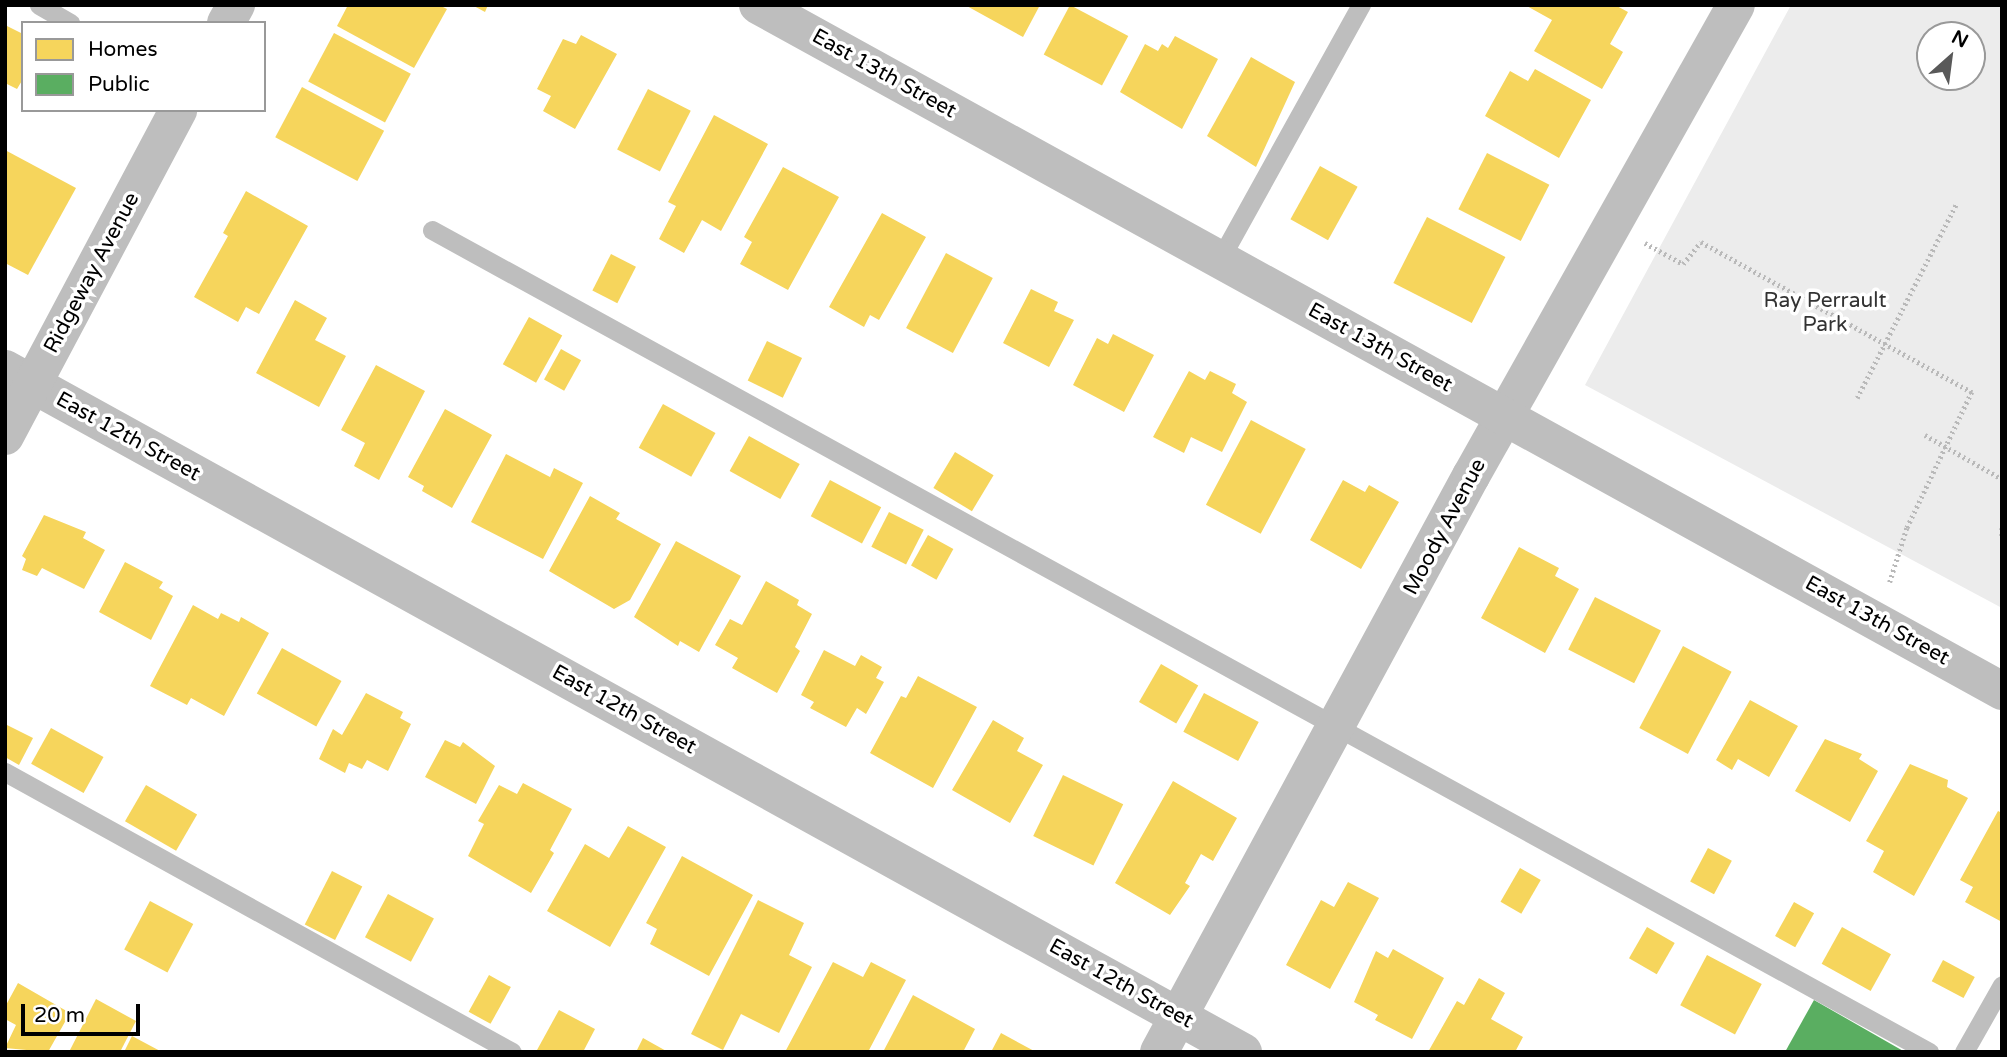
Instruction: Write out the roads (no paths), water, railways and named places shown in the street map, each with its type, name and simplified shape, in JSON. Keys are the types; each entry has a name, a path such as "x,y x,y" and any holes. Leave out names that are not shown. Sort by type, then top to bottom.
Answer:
{"street":[{"path":"227,21 236,5"},
{"name":"East 13th Street","path":"758,5 2002,691"},
{"name":"Moody Avenue","path":"1159,1052 1339,726 1504,417 1736,5"},
{"name":"Ridgeway Avenue","path":"5,436 19,377 177,112"},
{"name":"East 12th Street","path":"19,377 1243,1052"}],"lane":[{"path":"39,5 67,21"},
{"path":"1220,259 1361,5"},
{"path":"432,230 1929,1052"},
{"path":"5,772 512,1052"},
{"path":"1964,1052 2002,985"}],"park label":[{"name":"Ray Perrault Park","path":"1825,313"}]}
